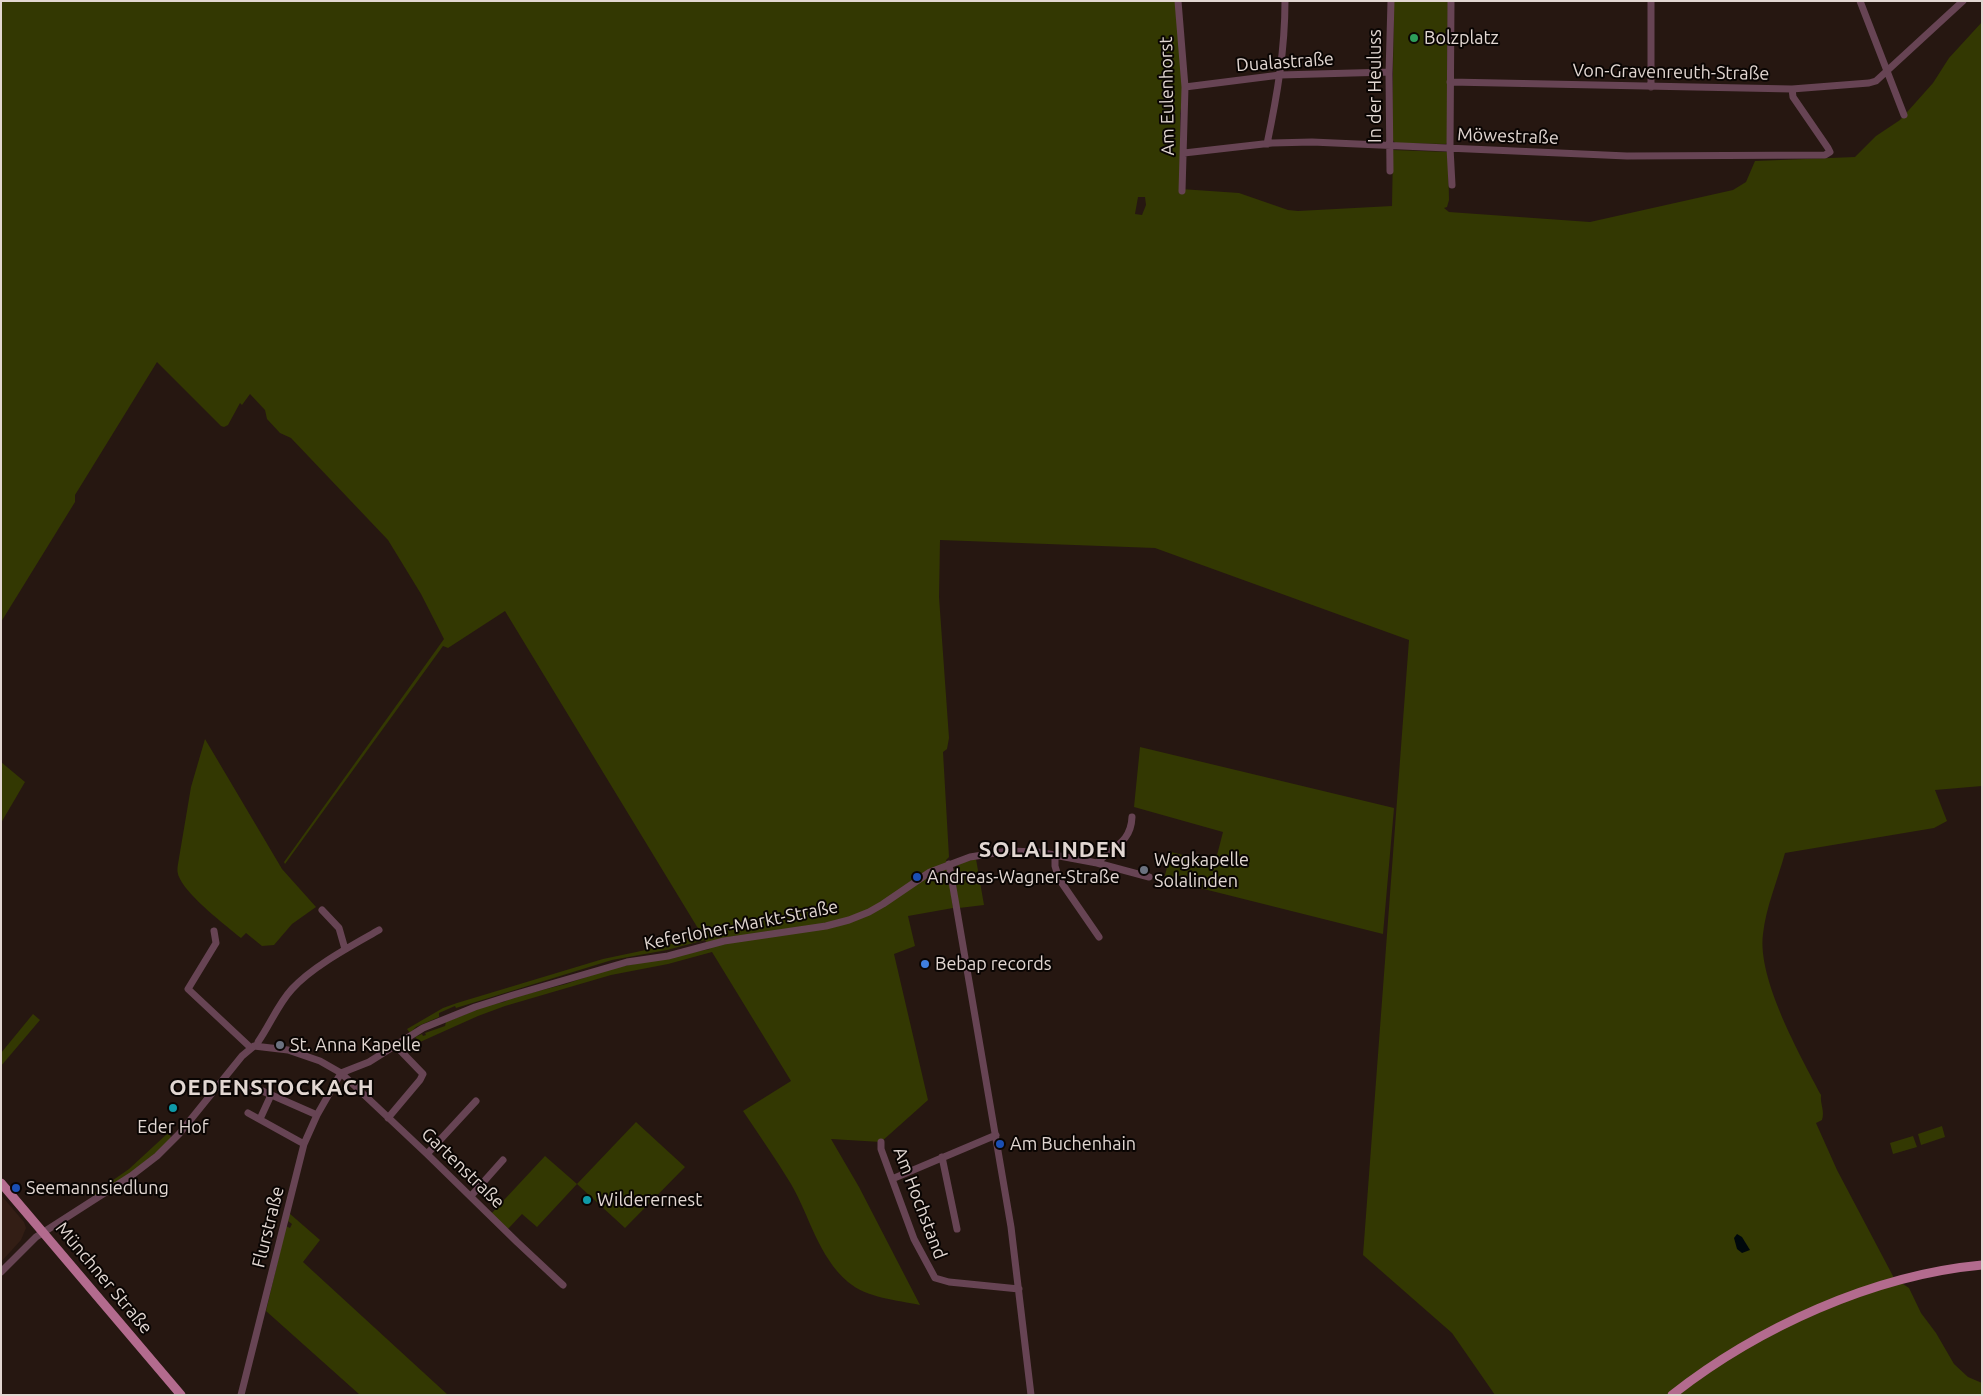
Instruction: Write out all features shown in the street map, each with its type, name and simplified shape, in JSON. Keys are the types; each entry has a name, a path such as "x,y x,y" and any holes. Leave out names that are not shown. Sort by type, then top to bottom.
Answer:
{"main road":[{"name":"Münchner Straße","path":"1,1183 181,1395"},
{"path":"1672,1395 1706,1370 1755,1340 1825,1306 1906,1279 1982,1265"}],"street":[{"name":"Am Eulenhorst","path":"1178,1 1185,87 1182,191"},
{"path":"1267,144 1280,75 1285,31 1285,1"},
{"name":"In der Heuluss","path":"1390,171 1389,72 1391,1"},
{"path":"1450,1 1450,148 1452,184"},
{"path":"1651,1 1651,87"},
{"path":"1860,1 1904,115"},
{"name":"Von-Gravenreuth-Straße","path":"1450,82 1792,89 1869,83 1876,81 1963,1"},
{"name":"Dualastraße","path":"1185,87 1280,75 1389,72"},
{"name":"Möwestraße","path":"1184,153 1267,144 1312,142 1627,156 1820,156 1830,152 1793,97 1792,89"},
{"path":"1097,863 1126,838 1131,830 1132,817"},
{"name":"Keferloher-Markt-Straße","path":"341,1073 369,1062 423,1028 475,1007 626,962 668,956 724,941 826,926 849,920 869,912 939,867 970,857 1008,851 1036,852 1097,863 1149,878"},
{"path":"1055,855 1055,866 1059,879 1099,936"},
{"path":"949,864 996,1135 1019,1289 1031,1395"},
{"path":"322,910 338,928 345,949"},
{"path":"1,1272 30,1242 132,1176 157,1156 179,1134 242,1056 254,1047 291,990 303,979 345,949 378,930"},
{"path":"214,931 216,943 188,989 254,1047"},
{"path":"388,1118 423,1074 395,1045"},
{"name":"Gartenstraße","path":"254,1047 297,1052 341,1073 563,1285"},
{"name":"Flurstraße","path":"241,1395 304,1144 317,1115 341,1073"},
{"path":"251,1086 317,1115"},
{"path":"260,1120 271,1095"},
{"path":"427,1154 476,1101"},
{"path":"248,1113 304,1144"},
{"path":"892,1179 996,1135"},
{"name":"Am Hochstand","path":"881,1142 881,1149 914,1239 935,1278 949,1282 1019,1289"},
{"path":"942,1157 957,1229"},
{"path":"470,1196 503,1160"}],"shaded area":[{"path":"1,1195 24,1222 26,1228 21,1240 1,1262"},
{"path":"1737,1234 1742,1237 1750,1250 1742,1253 1737,1249 1734,1238"}],"green space":[{"path":"1,1 1176,1 1183,96 1180,114 1181,189 1239,193 1288,210 1298,211 1392,206 1393,150 1448,152 1449,200 1447,207 1444,208 1449,212 1590,222 1733,190 1746,182 1755,161 1855,157 1876,136 1900,120 1933,83 1949,58 1982,22 1982,786 1935,790 1947,821 1934,828 1785,853 1767,914 1763,934 1763,952 1773,994 1792,1038 1821,1095 1823,1117 1822,1120 1816,1123 1837,1170 1894,1278 1909,1288 1921,1313 1936,1333 1954,1364 1968,1377 1982,1383 1982,1395 1495,1395 1452,1333 1363,1255 1409,640 1155,548 940,540 939,597 949,738 947,749 943,752 949,857 946,860 953,908 908,916 915,946 894,954 928,1100 881,1142 831,1139 859,1187 920,1305 882,1298 864,1292 848,1282 829,1260 815,1236 791,1184 743,1111 791,1081 712,952 668,964 611,975 505,1006 420,1042 415,1037 422,1034 423,1036 426,1035 425,1033 445,1026 446,1022 511,998 566,984 609,969 710,949 705,940 667,950 612,960 456,1008 455,1006 439,1013 439,1017 416,1027 410,1033 407,1029 443,1008 457,1003 603,959 660,947 702,935 505,611 448,648 443,646 285,864 284,862 444,639 421,594 388,540 291,438 280,433 267,419 265,410 250,394 242,405 240,403 228,425 221,426 157,362 75,495 75,502 1,622","holes":["1138,197 1145,197 1146,205 1142,215 1135,214"]},
{"path":"1394,1 1448,1 1448,141 1446,144 1395,143 1392,139"},
{"path":"205,739 282,869 316,907 292,924 274,945 262,946 246,933 241,938 191,894 178,875 191,787"},
{"path":"1140,747 1394,808 1383,934 1164,879 1171,852 1215,863 1223,832 1134,807"},
{"path":"1,762 25,782 1,823"},
{"path":"976,859 984,905 959,908 955,868 959,864"},
{"path":"33,1014 40,1020 1,1066 1,1053"},
{"path":"636,1122 685,1167 625,1228 577,1184"},
{"path":"1942,1126 1945,1137 1921,1145 1918,1134"},
{"path":"168,1133 172,1138 154,1154 94,1197 93,1194 129,1169"},
{"path":"1913,1136 1917,1147 1893,1154 1890,1143"},
{"path":"545,1156 577,1184 537,1227 522,1214 507,1230 491,1214"},
{"path":"289,1213 320,1240 303,1262 448,1395 360,1395 266,1311 286,1226 290,1228 292,1224 288,1221"}],"place":[{"name":"Bolzplatz","path":"1414,38"},
{"name":"Wegkapelle Solalinden","path":"1144,870"},
{"name":"Andreas-Wagner-Straße","path":"917,877"},
{"name":"Bebap records","path":"925,964"},
{"name":"St. Anna Kapelle","path":"280,1045"},
{"name":"Eder Hof","path":"173,1108"},
{"name":"Am Buchenhain","path":"1000,1144"},
{"name":"Seemannsiedlung","path":"16,1188"},
{"name":"Wilderernest","path":"587,1200"}],"district":[{"name":"SOLALINDEN","path":"1053,850"},
{"name":"OEDENSTOCKACH","path":"272,1088"}]}
